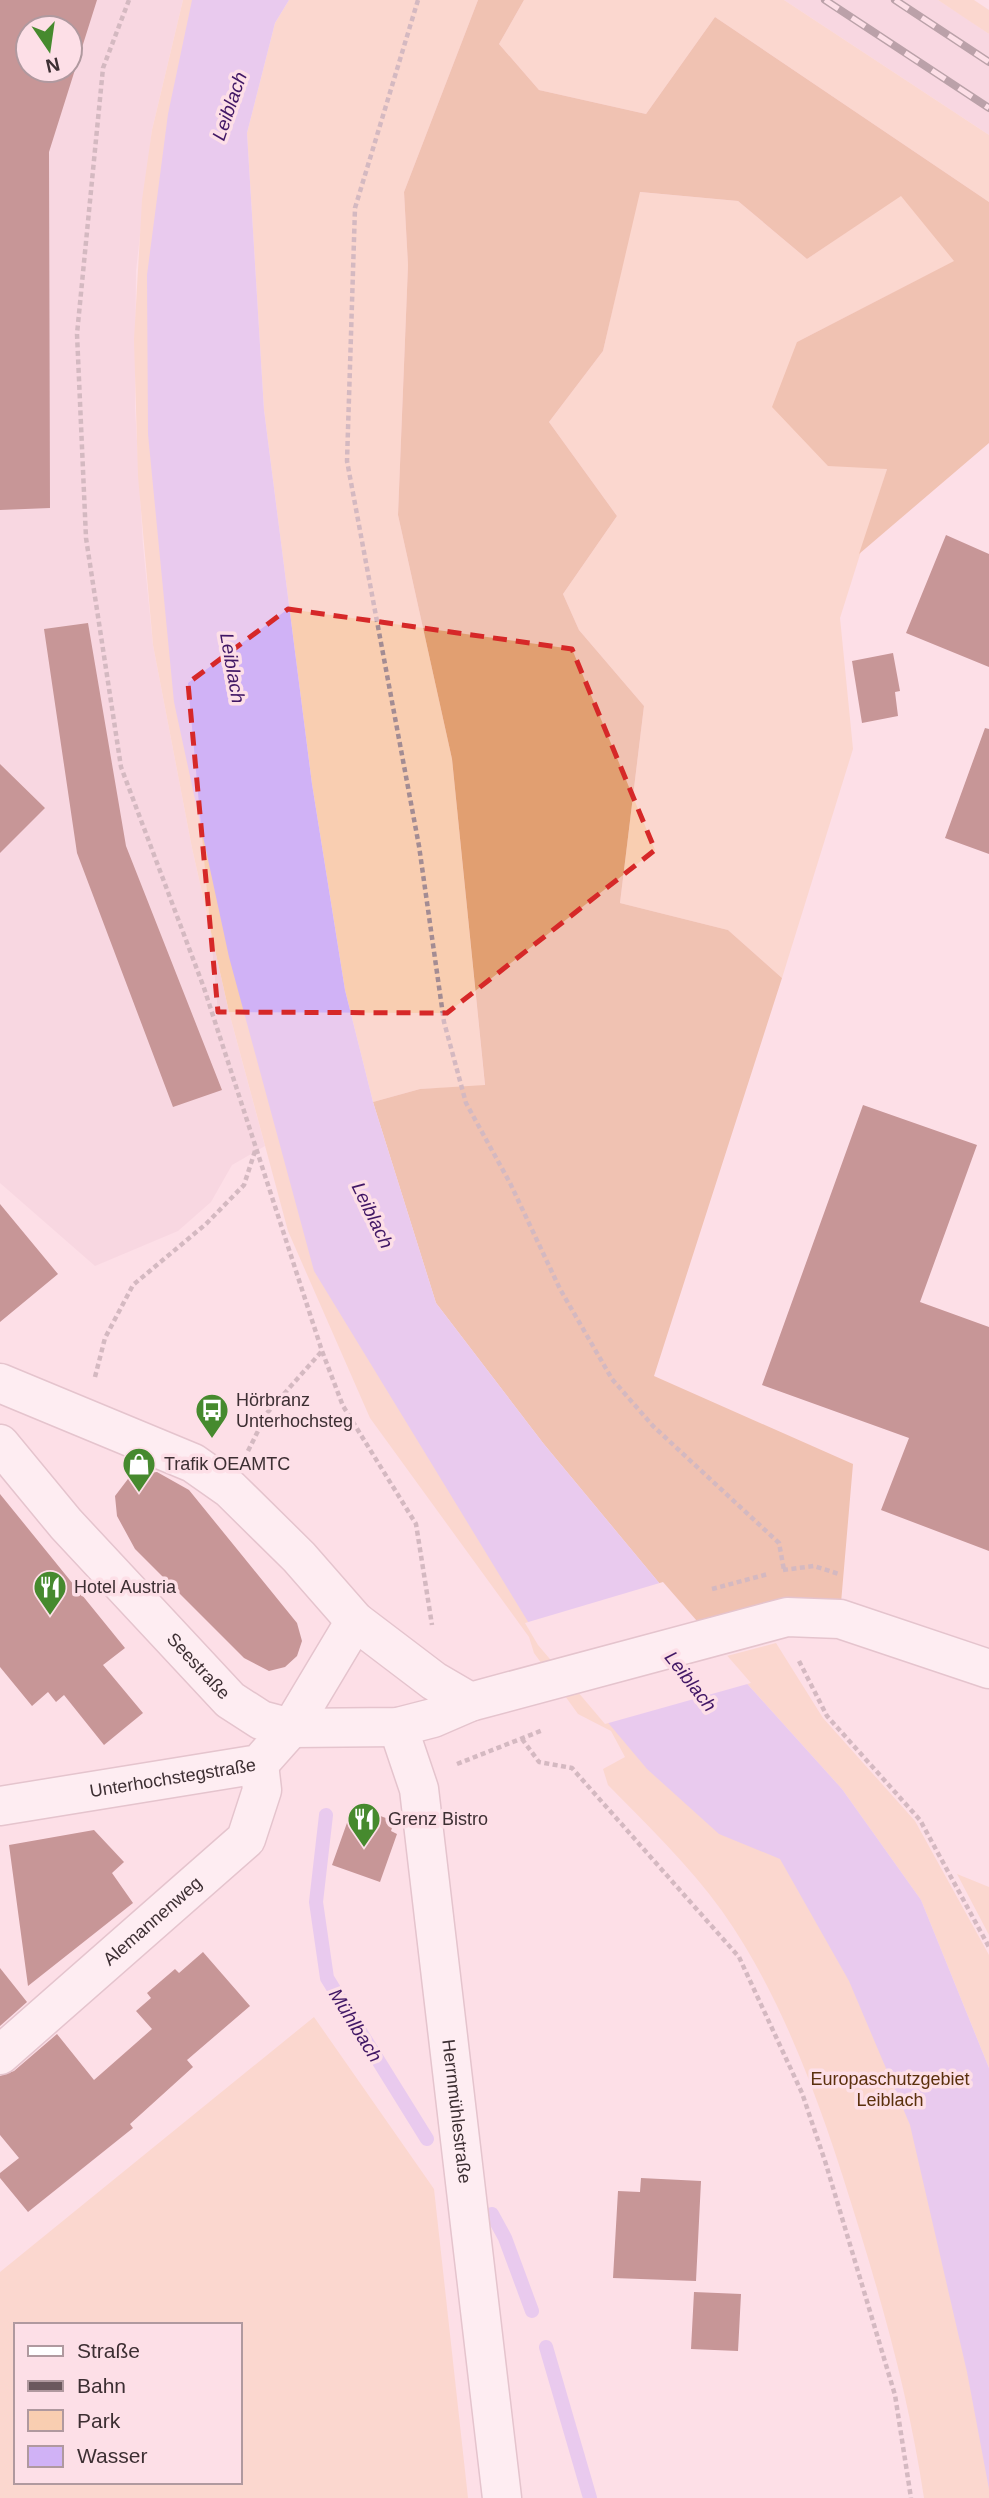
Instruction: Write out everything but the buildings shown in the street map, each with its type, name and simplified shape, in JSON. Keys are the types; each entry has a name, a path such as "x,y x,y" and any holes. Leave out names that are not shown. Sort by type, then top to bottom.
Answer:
{"main road":[{"path":"0,1382 193,1463 230,1489 299,1558 355,1621 433,1681 470,1702"},
{"name":"Seestraße","path":"0,1444 66,1524 230,1700 261,1720 292,1728 398,1727 433,1718 470,1702 762,1622 807,1615 840,1619 989,1669"},
{"name":"Unterhochstegstraße","path":"0,1806 259,1764 292,1728 355,1621"},
{"name":"Herrnmühlestraße","path":"398,1727 419,1789 502,2498"},
{"name":"Alemannenweg","path":"0,2055 246,1839 262,1790 259,1764"}],"path":[{"path":"129,0 103,68 77,334 86,538 121,768 204,988 255,1150 343,1406 416,1524 438,1650 433,1681"},
{"path":"418,0 355,208 347,460 419,846 444,1021 466,1103 510,1183 560,1289 612,1379 653,1426 779,1543 784,1570"},
{"path":"105,1338 133,1284 206,1224 244,1185 255,1150"},
{"path":"230,1489 267,1413 322,1351"},
{"path":"799,1660 827,1716 920,1820 989,1947"},
{"path":"455,1765 550,1728"},
{"path":"522,1739 539,1762 572,1768 739,1957 802,2093 825,2161 895,2395 911,2498"}],"highlighted area":[{"path":"288,609 572,649 655,850 447,1013 218,1012 188,683"}],"shaded area":[{"path":"0,0 183,0 152,130 136,271 135,407 143,545 153,645 192,848 229,1012 265,1146 232,1165 211,1202 178,1231 95,1266 0,1183"},
{"path":"478,0 524,0 499,44 539,90 646,114 715,17 989,202 989,443 859,554 887,469 828,466 772,407 797,342 954,261 901,196 807,259 738,201 640,192 603,351 549,422 617,516 563,594 579,630 644,706 620,903 728,930 782,978 654,1376 853,1464 841,1603 694,1625 543,1443 436,1303 373,1102 420,1089 485,1085 452,759 398,515 408,265 404,192"},
{"path":"784,0 938,0 966,18 989,34 989,135"}],"green space":[{"name":"Europaschutzgebiet Leiblach","path":"183,0 262,0 214,138 342,1163 665,1671 989,2195 989,2498 924,2498 912,2428 896,2360 858,2225 818,2103 766,1983 745,1946 709,1894 608,1785 603,1769 625,1757 611,1731 578,1714 534,1653 529,1637 370,1418 288,1231 229,1012 192,848 153,645 138,476 134,340 142,200 152,130"},
{"path":"289,0 478,0 404,192 408,265 398,515 452,759 485,1086 420,1089 373,1102 345,990 312,784 264,410 247,133 275,23"},
{"path":"524,0 784,0 989,135 989,202 715,17 646,114 539,90 499,44"},
{"path":"938,0 974,0 989,10 989,34"},
{"path":"639,192 738,201 807,259 901,195 955,261 797,342 887,469 840,618 853,749 782,978 728,930 620,903 644,706 579,630 563,594 617,516 549,422 603,351"},
{"path":"776,1643 823,1718 915,1821 989,1955 989,2068 921,1900 842,1789 723,1657"},
{"path":"957,1874 989,1887 989,1935"},
{"path":"314,2017 434,2189 468,2498 0,2498 0,2272"}],"water":[{"name":"Europaschutzgebiet Leiblach","path":"192,0 289,0 275,23 247,133 264,410 312,784 345,990 373,1102 436,1303 543,1443 694,1625 842,1789 921,1900 989,2068 989,2489 967,2372 910,2125 849,1981 780,1859 719,1834 647,1769 541,1643 314,1271 229,957 174,702 148,434 147,275 168,114"}],"pier":[{"path":"663,1582 751,1683 605,1724 538,1645 525,1623"}],"waterway":[{"name":"Mühlbach","path":"326,1815 316,1902 327,1978 427,2139"},
{"name":"Mühlbach","path":"492,2214 505,2238 532,2311"},
{"name":"Mühlbach","path":"546,2347 590,2498"}],"railway":[{"path":"825,0 989,108"},
{"path":"895,0 989,62"}],"place":[{"name":"Hörbranz Unterhochsteg","path":"212,1440"},
{"name":"Trafik OEAMTC","path":"139,1494"},
{"name":"Hotel Austria","path":"50,1617"},
{"name":"Grenz Bistro","path":"364,1849"}],"water label":[{"name":"Leiblach","path":"229,106"},
{"name":"Leiblach","path":"233,668"},
{"name":"Leiblach","path":"373,1215"},
{"name":"Leiblach","path":"691,1681"}]}
